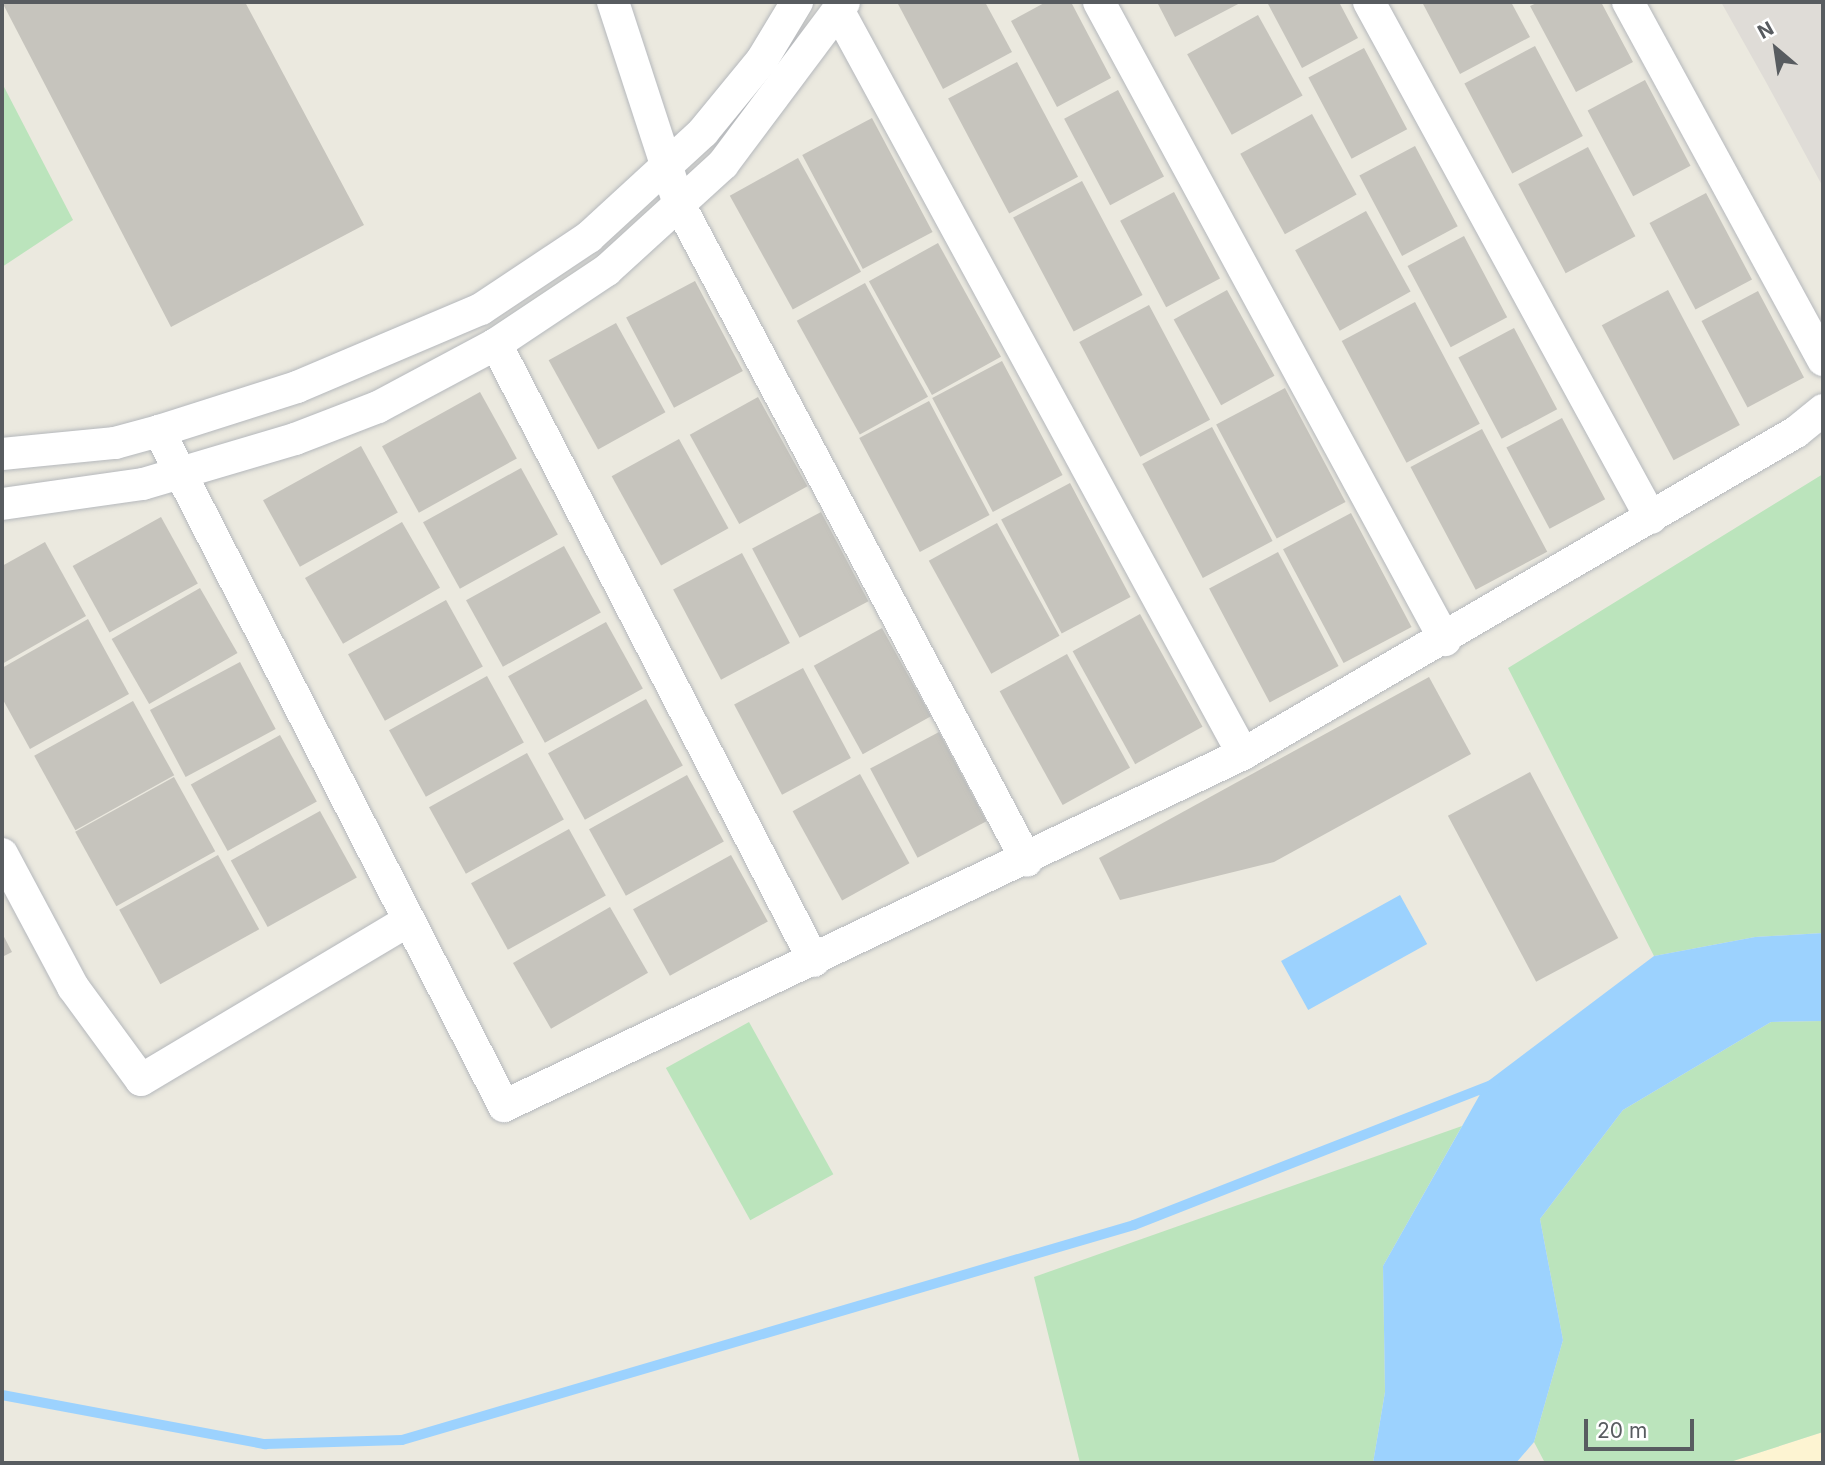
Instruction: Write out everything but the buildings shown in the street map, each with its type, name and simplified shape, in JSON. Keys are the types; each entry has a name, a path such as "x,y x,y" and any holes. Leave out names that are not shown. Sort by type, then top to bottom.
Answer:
{"street":[{"path":"613,2 663,169 679,204 1027,861"},
{"path":"2,454 115,443 159,431 297,387 481,309 589,237 663,169 762,60 797,2"},
{"path":"1100,2 1445,640"},
{"path":"1369,2 1651,518"},
{"path":"1628,2 1823,360"},
{"path":"2,504 69,499 183,473 378,407 496,344 607,270 723,164 841,6 1243,754"},
{"path":"496,344 814,961"},
{"path":"159,431 183,473 504,1106 1027,861 1243,754 1445,640 1651,518 1823,410"},
{"path":"2,854 73,987 141,1080 409,920"}],"shaded area":[{"path":"1721,2 1823,2 1823,187 1766,82"},
{"path":"1823,1432 1823,1463 1727,1463"}],"green space":[{"path":"2,83 73,220 2,267"},
{"path":"1823,474 1823,933 1755,937 1654,956 1508,668"},
{"path":"1823,1021 1823,1432 1727,1463 1545,1463 1534,1442 1563,1340 1540,1219 1623,1110 1771,1022"},
{"path":"749,1022 833,1174 750,1220 666,1068"},
{"path":"1462,1126 1383,1266 1385,1392 1373,1463 1080,1463 1034,1277"}],"water":[{"path":"1400,895 1427,944 1308,1010 1281,961"},
{"path":"1823,933 1823,1021 1771,1022 1623,1110 1540,1219 1563,1340 1534,1442 1516,1463 1373,1463 1385,1392 1383,1266 1487,1082 1654,956 1755,937"}],"waterway":[{"path":"2,1395 265,1444 402,1440 1134,1225 1494,1084"}]}
